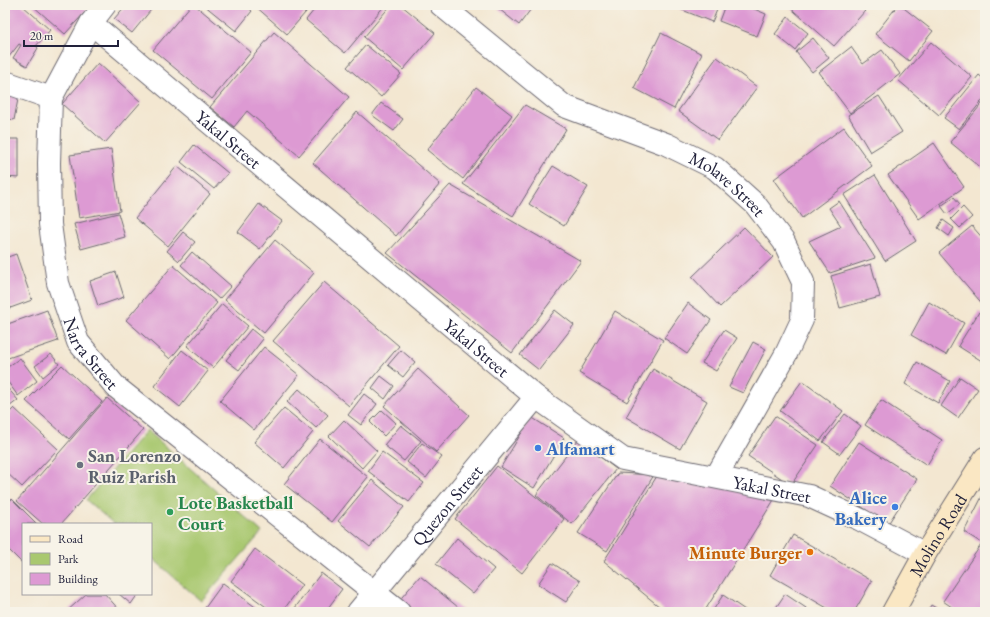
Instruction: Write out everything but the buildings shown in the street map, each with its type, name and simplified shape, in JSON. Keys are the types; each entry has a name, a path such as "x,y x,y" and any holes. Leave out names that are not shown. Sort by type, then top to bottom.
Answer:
{"main road":[{"name":"Molino Road","path":"893,612 925,554 985,458"}],"street":[{"name":"Narra Street","path":"105,5 91,23 51,98 50,224 58,283 78,342 116,387 399,612"},
{"name":"Molave Street","path":"441,5 564,106 666,144 715,168 754,204 784,242 802,282 802,320 786,354 716,477"},
{"name":"Yakal Street","path":"91,23 536,397 623,459 809,496 859,519 925,554"},
{"path":"5,82 51,98"},
{"name":"Quezon Street","path":"358,612 373,592 536,397"}],"green space":[{"name":"Lote Basketball Court","path":"147,430 262,532 201,601 152,558 152,523 113,523 86,500"}],"place":[{"name":"Alfamart","path":"538,448"},
{"name":"San Lorenzo Ruiz Parish","path":"80,465"},
{"name":"Alice Bakery","path":"895,507"},
{"name":"Lote Basketball Court","path":"170,512"},
{"name":"Minute Burger","path":"810,552"}]}
